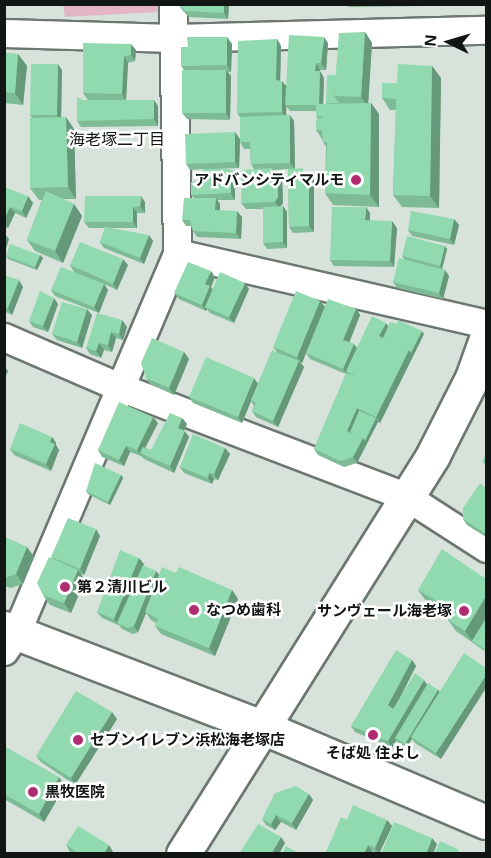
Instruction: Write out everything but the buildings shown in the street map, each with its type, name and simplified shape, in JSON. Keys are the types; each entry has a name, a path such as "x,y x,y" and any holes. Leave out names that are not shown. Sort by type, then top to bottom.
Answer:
{"street":[{"path":"173,4 177,253 122,388 8,637 262,727 486,822"},
{"path":"4,33 174,38 486,30"},
{"path":"177,253 486,324"},
{"path":"4,336 122,388 407,497 486,548"},
{"path":"183,854 407,497 454,417 486,339"}],"shaded area":[{"path":"63,5 159,5 160,12 65,17"}],"place":[{"name":"アドバンシティマルモ","path":"356,180"},
{"name":"第２清川ビル","path":"65,587"},
{"name":"なつめ歯科","path":"194,610"},
{"name":"サンヴェール海老塚","path":"464,611"},
{"name":"そば処 住よし","path":"373,735"},
{"name":"セブンイレブン浜松海老塚店","path":"78,740"},
{"name":"黒牧医院","path":"33,792"}],"district":[{"name":"海老塚二丁目","path":"117,140"}]}
